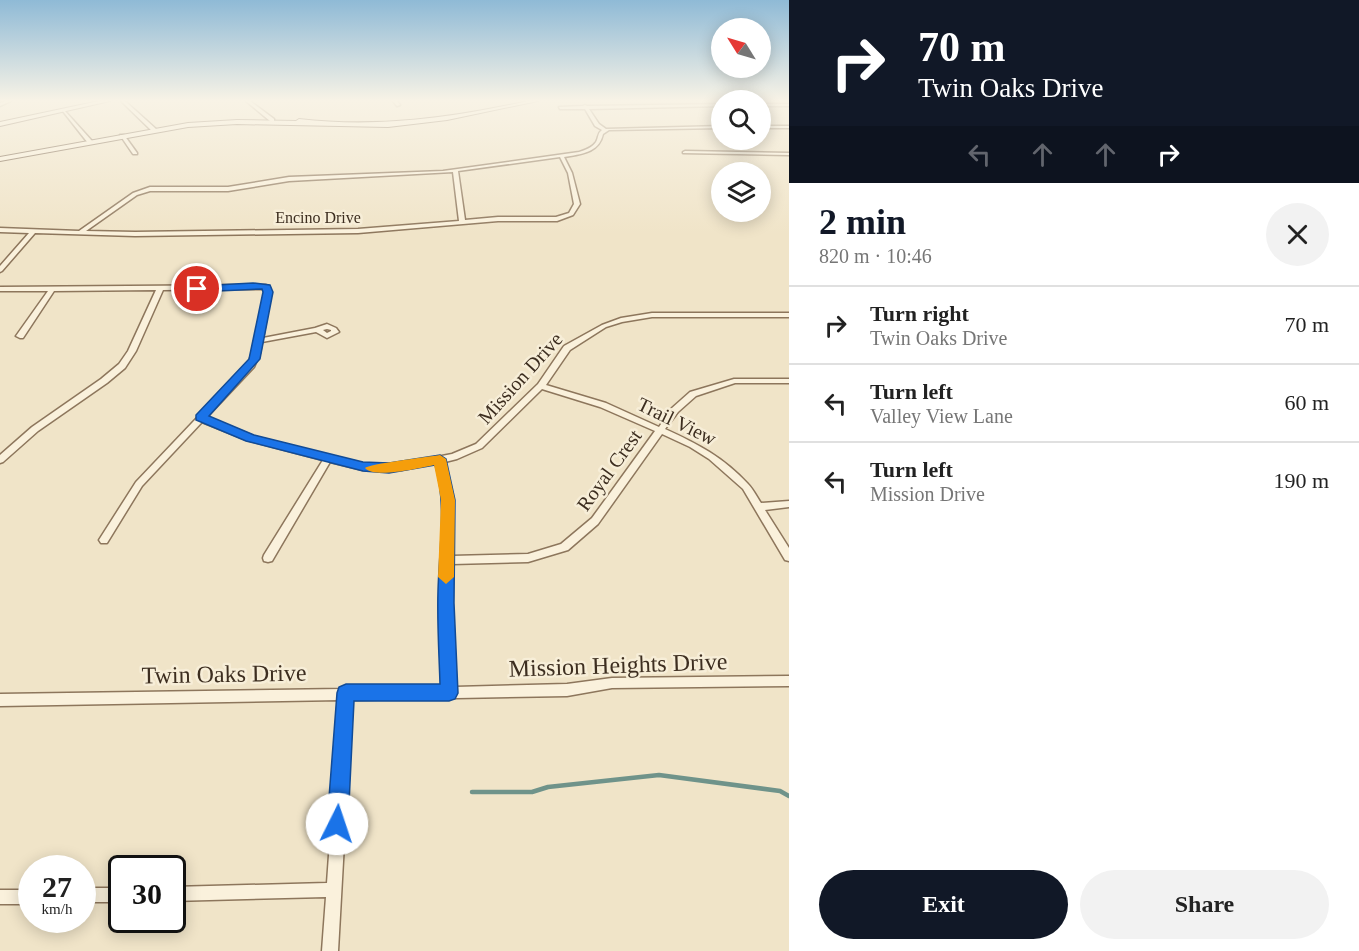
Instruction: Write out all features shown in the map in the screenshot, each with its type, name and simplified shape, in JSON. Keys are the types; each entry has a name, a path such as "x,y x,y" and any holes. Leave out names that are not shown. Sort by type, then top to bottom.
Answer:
{"main road":[{"path":"0,159 72,145"}],"street":[{"path":"129,145 135,153"},
{"path":"81,232 135,194 146,190 228,189 283,180 455,171 562,157 580,153 596,145"},
{"path":"686,152 789,154"},
{"name":"Encino Drive","path":"0,230 358,231 511,218 549,220 571,214 577,204 562,157"},
{"path":"455,171 462,222"},
{"path":"0,270 34,230"},
{"path":"0,289 266,287 268,292 251,365 139,484 104,540"},
{"path":"20,336 52,289"},
{"path":"0,460 35,429 122,366 132,351 160,289"},
{"name":"Mission Drive","path":"201,418 250,438 376,469 440,459 465,453 479,446 541,386 557,359 572,343 594,330 621,320 679,314 789,315"},
{"path":"258,341 317,330"},
{"name":"Royal Crest","path":"447,560 528,558 564,548 595,521 659,430 683,401 704,389 734,381 789,381"},
{"name":"Trail View","path":"541,386 596,402 693,445 723,464 746,487 789,557"},
{"path":"268,558 328,458"},
{"path":"440,459 448,500 449,693"},
{"path":"759,507 789,504"},
{"name":"Mission Heights Drive","path":"449,693 567,690 612,683 789,681"},
{"path":"330,951 346,693"},
{"name":"Twin Oaks Drive","path":"0,700 449,693"},
{"path":"186,894 333,890"},
{"path":"0,897 18,897"}],"waterway":[{"path":"472,792 532,792 548,787 659,775 780,791 789,796"}],"slow traffic":[{"path":"371,468 400,467 440,459 448,500 446,577"}],"route":[{"path":"197,289 253,286 266,287 268,292 256,353 251,365 201,418 250,438 363,467 376,469 400,467 440,459 444,474 448,500 446,603 449,693 346,693 337,824"}]}
